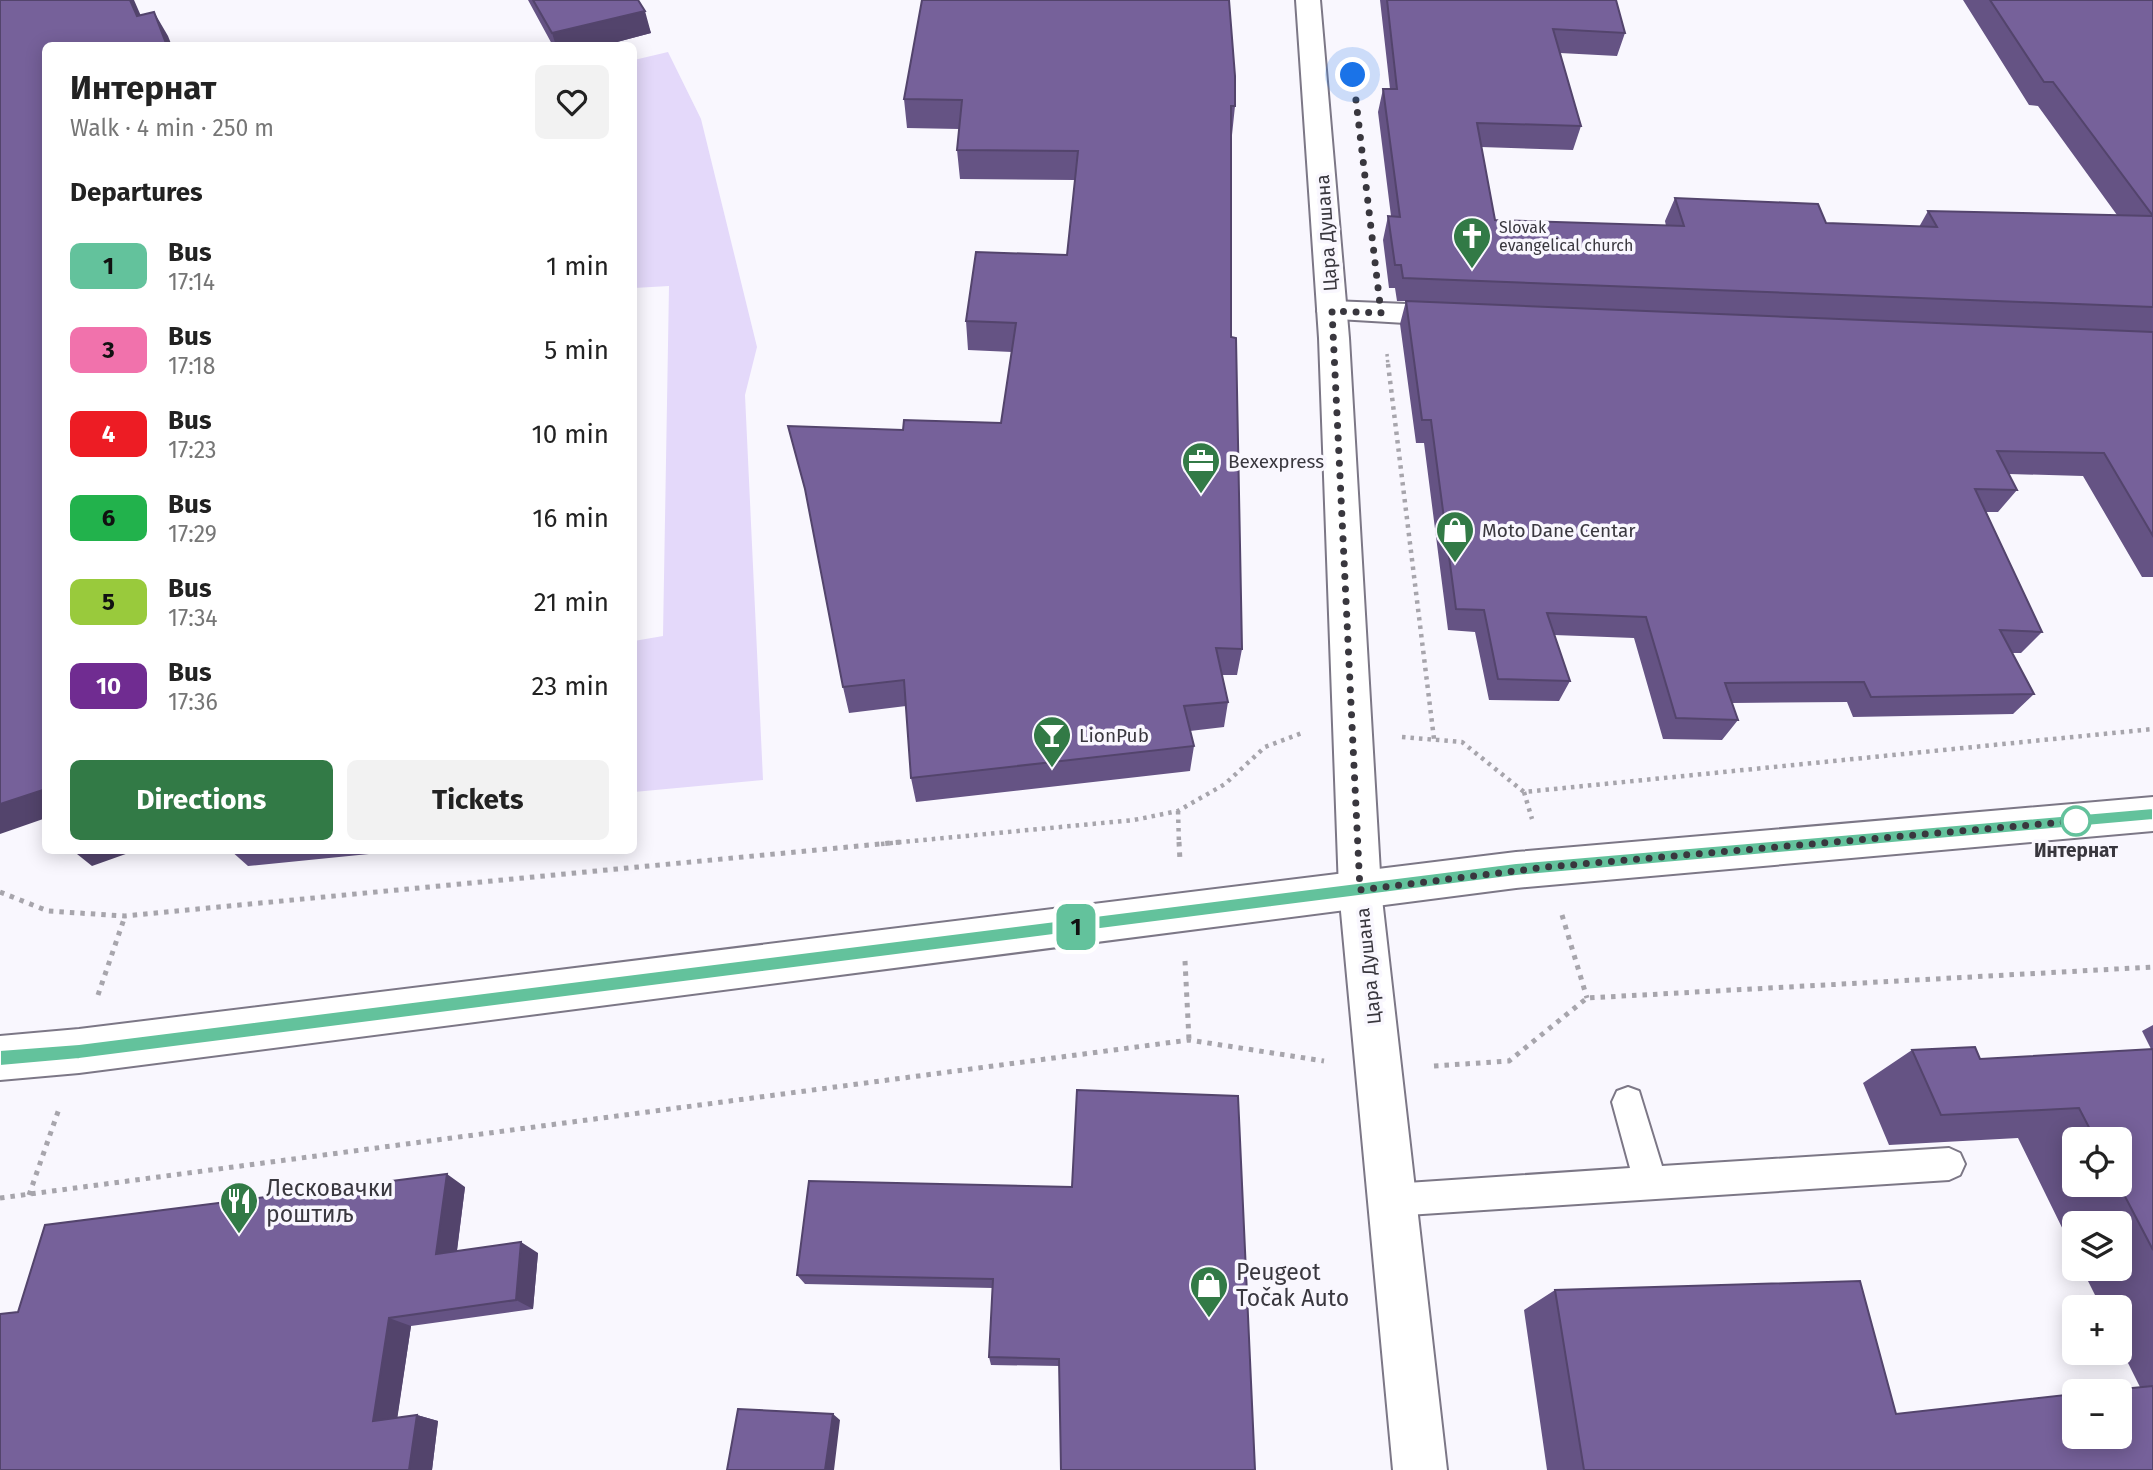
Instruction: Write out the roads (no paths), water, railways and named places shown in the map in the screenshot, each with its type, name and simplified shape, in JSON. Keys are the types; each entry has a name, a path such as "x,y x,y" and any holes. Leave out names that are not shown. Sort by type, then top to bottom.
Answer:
{"street":[{"name":"Цара Душана","path":"1308,0 1332,311 1360,890 1420,1470"},
{"path":"1332,311 1483,317"},
{"path":"0,1058 79,1051 1547,867 2153,814"}],"lane":[{"path":"1628,1102 1650,1183"},
{"path":"1392,1200 1949,1164"}],"place":[{"name":"Slovak evangelical church","path":"1472,270"},
{"name":"Bexexpress","path":"1201,495"},
{"name":"Moto Dane Centar","path":"1455,564"},
{"name":"LionPub","path":"1052,769"},
{"name":"Интернат","path":"2076,821"},
{"name":"Лесковачки роштиљ","path":"239,1235"},
{"name":"Peugeot Točak Auto","path":"1209,1319"}]}
